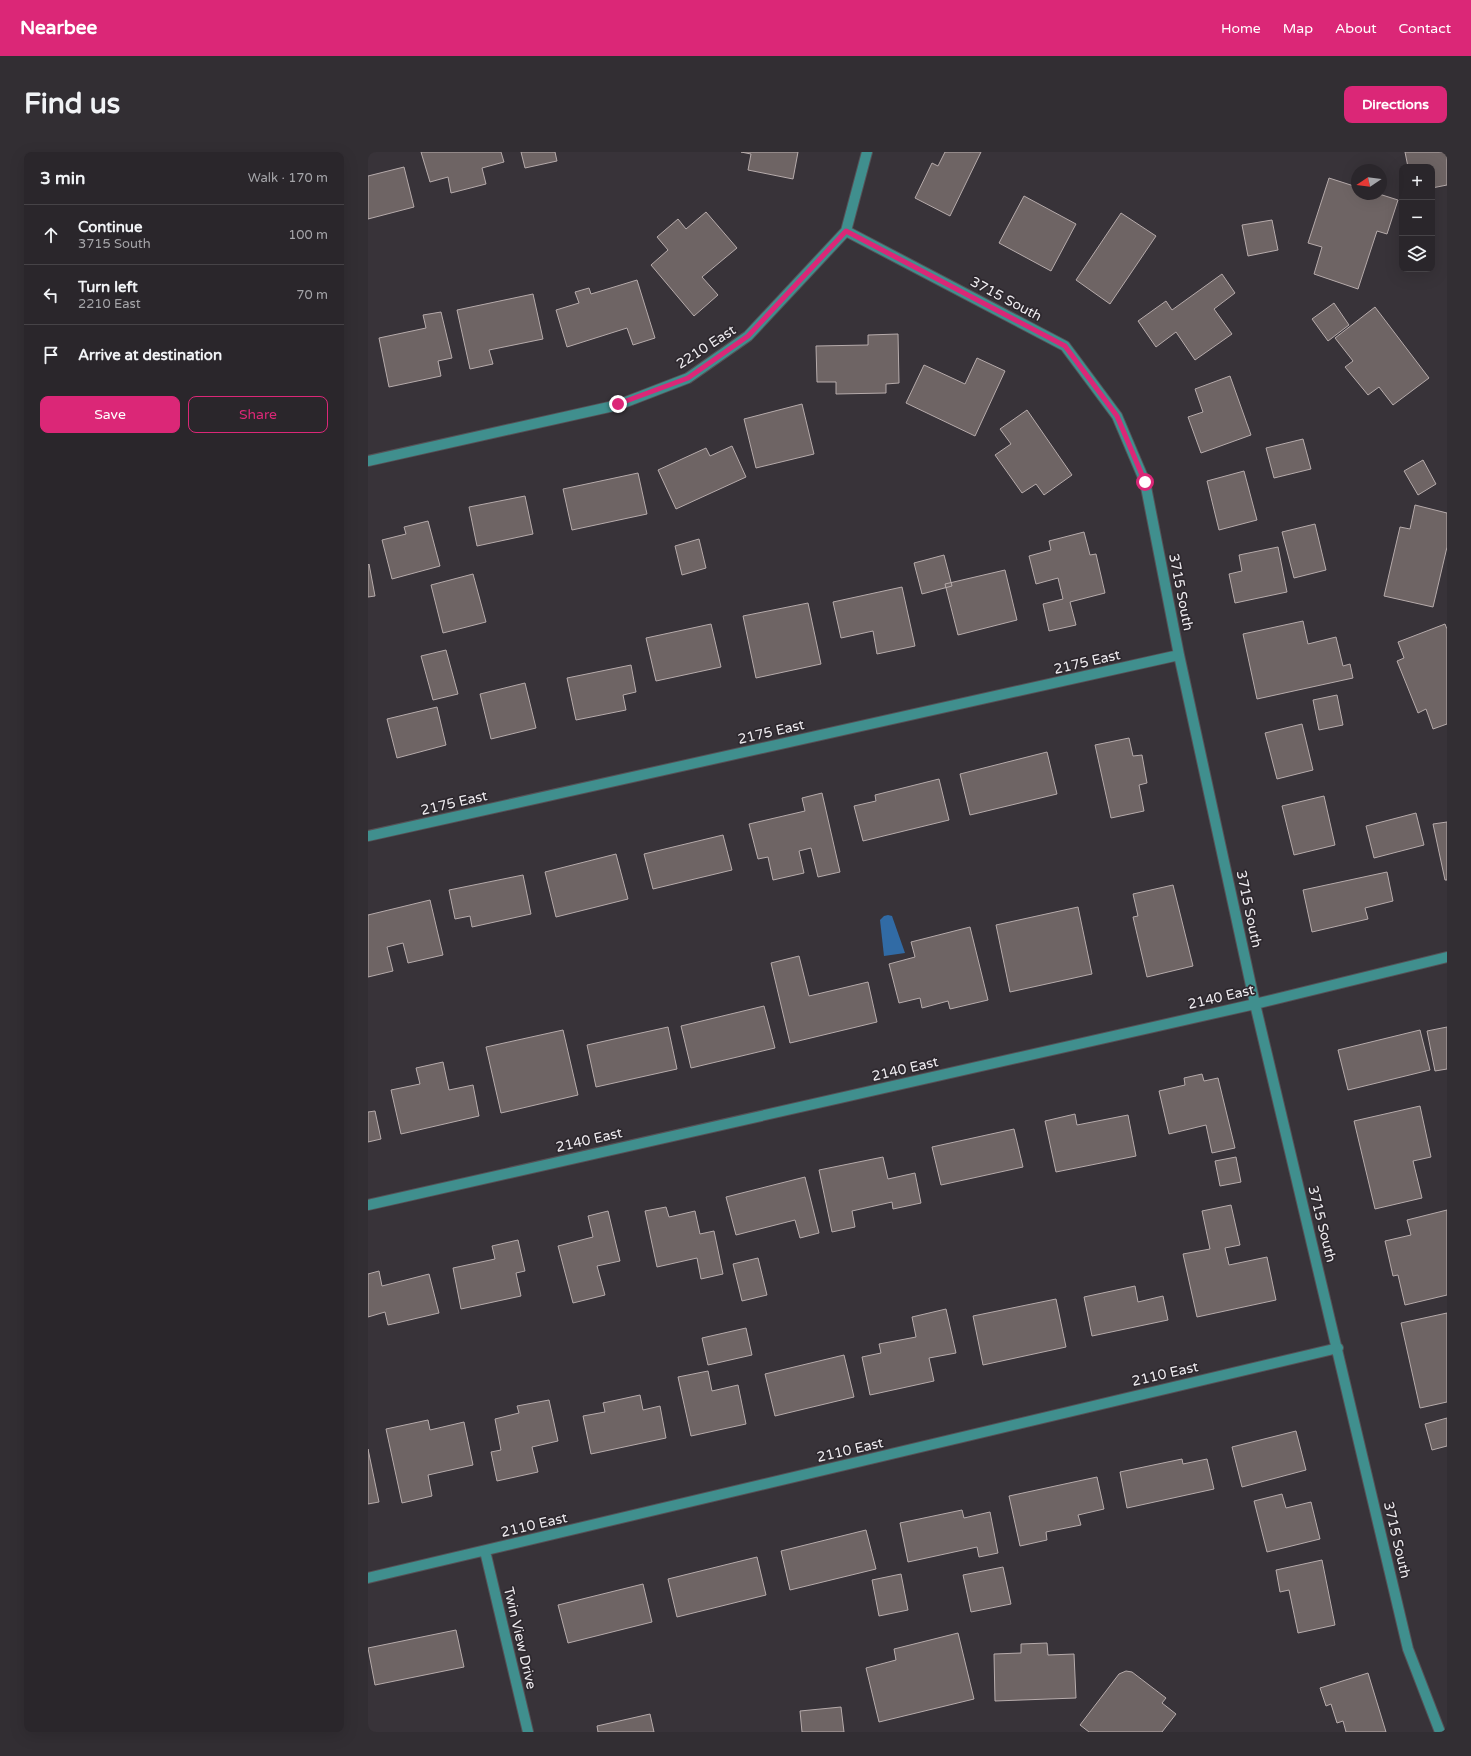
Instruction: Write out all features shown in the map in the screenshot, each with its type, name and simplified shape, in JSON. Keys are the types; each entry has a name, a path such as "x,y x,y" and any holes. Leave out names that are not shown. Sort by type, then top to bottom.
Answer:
{"street":[{"name":"2210 East","path":"368,461 618,404 688,378 748,336 846,231 867,152"},
{"name":"3715 South","path":"846,231 1065,346 1117,416 1145,482 1254,1004 1338,1348 1408,1649 1440,1732"},
{"name":"2175 East","path":"368,836 1180,655"},
{"name":"2140 East","path":"368,1205 1254,1004 1447,957"},
{"name":"2110 East","path":"368,1578 1338,1348"},
{"name":"Twin View Drive","path":"485,1551 528,1732"}],"water":[{"path":"884,916 892,916 905,953 884,956 880,920"}],"building":[{"path":"421,152 501,152 504,162 482,168 486,184 451,193 448,177 430,182"},
{"path":"521,152 555,152 557,161 525,168"},
{"path":"741,152 798,152 793,179 748,170 751,154"},
{"path":"945,152 981,152 950,216 915,198 932,163 938,166"},
{"path":"1405,152 1447,152 1447,185 1435,187 1435,164 1407,164"},
{"path":"404,167 414,207 368,219 368,176"},
{"path":"1329,178 1351,185 1351,200 1387,200 1387,197 1398,200 1387,234 1377,231 1358,289 1314,274 1322,247 1308,243"},
{"path":"1024,196 1076,224 1051,271 999,243"},
{"path":"706,212 737,248 702,277 718,295 694,316 651,265 668,250 657,237 678,219 686,229"},
{"path":"1121,213 1156,236 1110,304 1076,280"},
{"path":"1272,220 1278,250 1248,256 1242,225"},
{"path":"1222,274 1235,293 1214,309 1232,334 1195,360 1176,332 1156,347 1138,321 1166,301 1172,310"},
{"path":"637,280 655,338 633,345 627,328 567,347 556,310 579,303 575,292 589,288 591,294"},
{"path":"533,294 543,339 489,350 493,364 470,369 457,310"},
{"path":"1334,303 1349,325 1328,341 1312,319"},
{"path":"1375,307 1429,378 1393,405 1379,387 1368,395 1345,367 1353,361 1335,338"},
{"path":"441,312 452,358 438,361 441,376 389,387 379,338 426,328 423,315"},
{"path":"898,334 899,383 886,384 886,393 836,394 836,382 817,382 816,346 868,345 868,335"},
{"path":"977,358 1005,371 975,436 906,403 924,365 965,384"},
{"path":"1230,376 1251,435 1201,453 1188,417 1203,412 1195,389"},
{"path":"802,404 814,454 756,468 744,419"},
{"path":"1027,410 1072,475 1044,495 1036,484 1022,493 995,455 1011,444 1000,429"},
{"path":"1303,439 1311,469 1274,478 1266,448"},
{"path":"732,446 746,477 676,509 658,470 706,448 710,456"},
{"path":"1423,460 1436,484 1418,495 1404,471"},
{"path":"1244,471 1257,520 1219,530 1207,481"},
{"path":"638,473 647,514 572,530 563,489"},
{"path":"525,496 533,534 477,546 469,507"},
{"path":"1415,505 1447,513 1447,547 1433,607 1384,596 1400,527 1410,529"},
{"path":"428,521 440,566 392,579 382,540 406,534 404,527"},
{"path":"1315,524 1326,570 1294,578 1282,532"},
{"path":"1084,532 1090,555 1096,554 1105,593 1070,602 1076,625 1049,631 1043,604 1063,599 1058,578 1036,584 1029,556 1051,550 1049,541"},
{"path":"699,539 706,568 682,575 675,546"},
{"path":"1278,547 1287,592 1235,603 1229,574 1242,571 1239,555"},
{"path":"944,555 952,586 922,594 914,563"},
{"path":"369,564 375,596 368,597 368,565"},
{"path":"1005,570 1017,620 958,635 945,584"},
{"path":"473,574 486,622 443,633 431,585"},
{"path":"902,587 915,646 877,654 873,631 841,638 833,602"},
{"path":"808,603 821,664 756,678 743,616"},
{"path":"1303,621 1308,644 1336,637 1343,666 1350,664 1353,678 1257,699 1243,634"},
{"path":"711,624 721,667 656,681 646,638"},
{"path":"1445,624 1447,629 1447,724 1433,729 1426,709 1418,713 1397,661 1404,658 1398,642"},
{"path":"446,650 458,694 433,700 421,656"},
{"path":"631,665 636,692 623,695 626,710 576,720 567,678"},
{"path":"525,683 536,728 491,739 480,694"},
{"path":"1337,695 1343,725 1319,730 1313,700"},
{"path":"437,707 446,745 397,758 387,719"},
{"path":"1302,724 1313,770 1277,779 1265,733"},
{"path":"1129,738 1133,756 1142,755 1147,783 1139,785 1144,811 1111,818 1095,745"},
{"path":"1047,752 1057,794 970,815 960,774"},
{"path":"939,779 949,820 863,841 854,806 876,801 875,795"},
{"path":"822,793 840,872 818,877 811,848 799,851 804,873 773,880 768,857 758,859 749,824 805,811 802,798"},
{"path":"1324,796 1335,845 1294,855 1282,806"},
{"path":"1416,813 1424,845 1374,858 1366,826"},
{"path":"1447,822 1447,880 1445,880 1433,824"},
{"path":"723,835 732,870 653,889 644,854"},
{"path":"616,854 628,899 556,917 545,872"},
{"path":"1387,872 1393,901 1365,908 1368,919 1312,932 1303,890"},
{"path":"523,875 531,914 472,927 470,916 455,919 449,890"},
{"path":"1173,885 1193,966 1147,977 1133,917 1138,916 1133,894"},
{"path":"430,900 443,955 408,963 403,943 387,947 393,971 368,977 368,915"},
{"path":"1078,907 1092,974 1010,992 996,925"},
{"path":"970,927 988,1000 950,1009 948,1001 922,1008 920,998 899,1003 889,964 915,957 911,942"},
{"path":"799,956 809,996 868,982 877,1022 790,1043 771,963"},
{"path":"764,1006 775,1048 691,1068 681,1026"},
{"path":"668,1027 677,1069 596,1087 587,1045"},
{"path":"1447,1027 1447,1069 1435,1071 1427,1031"},
{"path":"563,1030 578,1095 501,1113 486,1047"},
{"path":"1420,1030 1430,1070 1348,1090 1338,1050"},
{"path":"443,1062 449,1090 473,1085 479,1116 401,1134 391,1090 420,1084 416,1068"},
{"path":"1202,1074 1204,1081 1218,1078 1235,1148 1212,1153 1206,1125 1169,1134 1159,1091 1185,1085 1184,1078"},
{"path":"1420,1106 1431,1157 1413,1161 1422,1198 1375,1209 1354,1121"},
{"path":"375,1111 381,1139 368,1142 368,1112"},
{"path":"1075,1114 1077,1125 1128,1115 1136,1156 1056,1172 1045,1121"},
{"path":"1014,1129 1023,1167 941,1185 932,1147"},
{"path":"883,1157 888,1179 915,1173 921,1203 893,1209 892,1202 852,1211 855,1227 832,1232 819,1170"},
{"path":"1236,1157 1241,1182 1220,1186 1215,1161"},
{"path":"805,1177 819,1233 800,1238 795,1220 736,1235 726,1197"},
{"path":"1231,1205 1240,1245 1225,1248 1229,1265 1267,1257 1276,1300 1197,1317 1183,1254 1210,1249 1202,1211"},
{"path":"666,1207 669,1217 695,1211 700,1234 714,1231 723,1274 701,1279 697,1258 657,1267 645,1211"},
{"path":"1447,1210 1447,1295 1405,1305 1398,1275 1393,1276 1385,1241 1411,1235 1407,1220"},
{"path":"608,1211 620,1261 597,1266 605,1295 573,1303 558,1246 593,1237 588,1216"},
{"path":"518,1240 525,1271 516,1273 521,1296 461,1309 453,1268 495,1259 492,1246"},
{"path":"758,1258 767,1295 742,1301 733,1264"},
{"path":"379,1271 382,1286 429,1274 439,1313 388,1325 385,1312 368,1317 368,1274"},
{"path":"1135,1286 1138,1302 1163,1296 1168,1320 1092,1336 1084,1297"},
{"path":"1056,1299 1066,1347 983,1365 973,1316"},
{"path":"946,1309 956,1353 929,1358 934,1381 870,1395 862,1357 881,1353 879,1344 916,1337 912,1317"},
{"path":"1447,1313 1447,1402 1420,1408 1401,1323"},
{"path":"746,1328 752,1355 708,1365 702,1338"},
{"path":"844,1355 854,1397 775,1416 765,1374"},
{"path":"708,1371 712,1391 738,1385 746,1424 691,1436 678,1377"},
{"path":"640,1395 643,1410 660,1406 666,1438 591,1454 583,1416 605,1412 603,1403"},
{"path":"549,1400 558,1441 532,1447 538,1472 497,1481 491,1452 501,1450 495,1419 519,1413 517,1406"},
{"path":"1447,1418 1447,1446 1432,1450 1425,1424"},
{"path":"428,1420 430,1430 464,1422 473,1465 428,1475 432,1496 402,1503 386,1429"},
{"path":"1296,1431 1306,1470 1242,1487 1232,1447"},
{"path":"368,1449 379,1502 368,1504"},
{"path":"1182,1459 1183,1464 1207,1459 1214,1489 1127,1508 1120,1472"},
{"path":"1097,1477 1104,1509 1078,1515 1081,1525 1046,1532 1047,1540 1020,1546 1009,1496"},
{"path":"1282,1494 1286,1508 1311,1502 1320,1539 1267,1552 1254,1501"},
{"path":"962,1510 964,1518 990,1512 998,1553 979,1557 977,1547 908,1562 900,1523"},
{"path":"866,1530 876,1569 790,1590 781,1551"},
{"path":"757,1557 766,1595 677,1617 668,1579"},
{"path":"1322,1560 1335,1625 1298,1633 1289,1590 1280,1592 1276,1570"},
{"path":"1003,1567 1011,1604 971,1612 963,1575"},
{"path":"901,1574 908,1610 879,1616 872,1580"},
{"path":"643,1584 652,1622 568,1643 558,1605"},
{"path":"456,1630 464,1667 375,1685 368,1648"},
{"path":"958,1633 974,1699 879,1722 866,1668 896,1660 894,1649"},
{"path":"1047,1643 1048,1655 1074,1654 1076,1698 995,1701 994,1654 1021,1653 1021,1644"},
{"path":"1126,1671 1132,1672 1166,1698 1162,1703 1176,1714 1162,1732 1089,1732 1080,1725 1119,1674"},
{"path":"1368,1673 1386,1732 1346,1732 1343,1721 1337,1723 1331,1704 1326,1706 1320,1688"},
{"path":"841,1707 844,1732 802,1732 800,1711"},
{"path":"650,1714 654,1732 598,1732 597,1726"}],"route":[{"path":"618,404 688,378 748,336 846,231 1065,346 1117,416 1145,482"}]}
